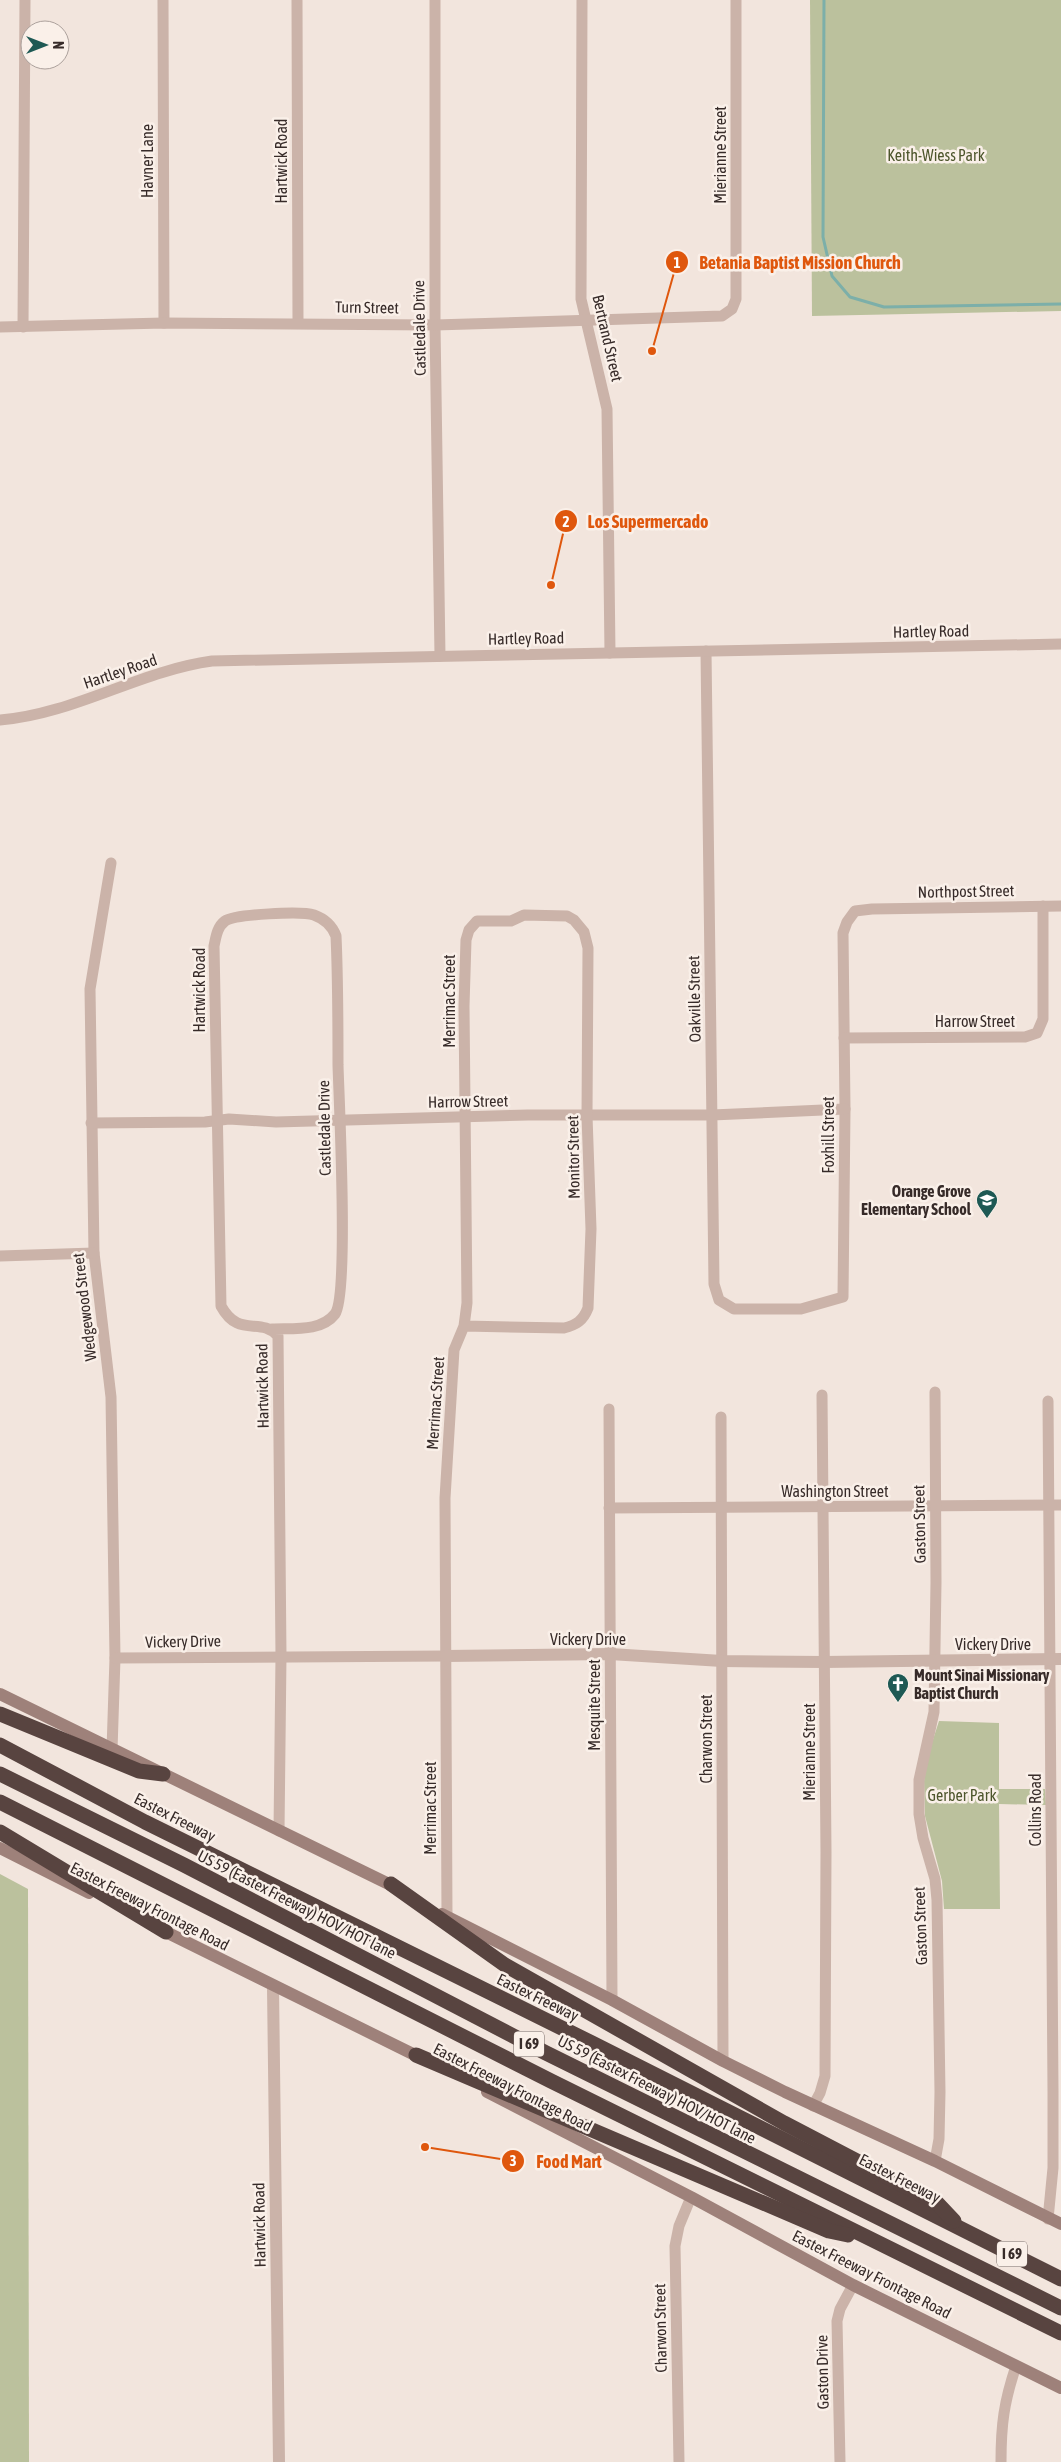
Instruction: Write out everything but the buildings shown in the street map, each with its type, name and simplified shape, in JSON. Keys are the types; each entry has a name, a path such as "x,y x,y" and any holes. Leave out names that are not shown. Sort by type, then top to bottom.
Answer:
{"highway":[{"path":"0,1714 139,1771 163,1774"},
{"name":"Eastex Freeway","path":"0,1745 145,1822 592,2043 1061,2279"},
{"name":"US 59 (Eastex Freeway) HOV/HOT lane","path":"0,1774 184,1865 546,2053 1061,2308"},
{"name":"I 69","path":"0,1802 551,2081 1061,2333"},
{"path":"0,1832 166,1932"},
{"path":"391,1884 505,1965 784,2123 937,2202 962,2229"},
{"path":"416,2055 829,2231 877,2243"}],"main road":[{"path":"0,1694 391,1884 447,1916 612,2000 723,2061 812,2106 935,2162 1061,2224"},
{"name":"Eastex Freeway Frontage Road","path":"0,1848 273,1987 416,2055 691,2197 853,2285 1061,2388"}],"street":[{"path":"23,327 25,0"},
{"name":"Havner Lane","path":"163,0 164,323"},
{"name":"Hartwick Road","path":"297,0 298,322"},
{"name":"Castledale Drive","path":"434,0 435,324 440,656"},
{"name":"Bertrand Street","path":"582,0 581,299 585,322 602,380 607,408 610,653"},
{"name":"Mierianne Street","path":"732,309 736,299 736,0"},
{"name":"Turn Street","path":"0,328 164,323 435,324 585,322 722,316 732,309"},
{"name":"Hartley Road","path":"0,720 54,710 197,663 255,658 1061,644"},
{"name":"Oakville Street","path":"706,651 716,1293 725,1306 734,1309 762,1310"},
{"name":"Wedgewood Street","path":"111,863 90,990 94,1253 111,1397 115,1658 112,1750"},
{"name":"Harrow Street","path":"844,1038 1025,1037 1037,1033 1043,1019 1043,906"},
{"name":"Northpost Street","path":"872,909 1061,906"},
{"name":"Foxhill Street","path":"762,1310 801,1309 843,1297 845,1109 843,933 847,922 855,911 872,909"},
{"name":"Hartwick Road","path":"279,1831 281,1656 279,1347 278,1336 272,1329 240,1325 228,1318 221,1306 214,963 216,933 225,921 245,915 282,914"},
{"name":"Castledale Drive","path":"272,1329 316,1327 328,1322 339,1306 342,1207 336,936 332,926 311,914 282,914"},
{"name":"Merrimac Street","path":"447,1916 445,1498 454,1350 464,1326 468,1268 464,958 469,930 477,922 511,921 524,915 530,915"},
{"name":"Monitor Street","path":"464,1326 564,1328 577,1325 586,1315 590,1298 591,1229 587,939 580,925 567,916 530,915"},
{"name":"Harrow Street","path":"91,1123 712,1115 845,1109"},
{"path":"0,1256 94,1253"},
{"name":"Gaston Street","path":"935,1392 934,1712 922,1758 919,1780 919,1814 923,1838 935,1879 937,1900 940,2101 939,2140 935,2162"},
{"name":"Mierianne Street","path":"812,2106 820,2093 825,2076 824,1507 822,1395"},
{"name":"Collins Road","path":"1048,1401 1055,1505 1056,1659 1050,1944 1053,2168 1048,2218"},
{"name":"Mesquite Street","path":"608,1409 612,2000"},
{"name":"Charwon Street","path":"721,1417 723,2061"},
{"name":"Washington Street","path":"609,1508 1055,1505"},
{"name":"Vickery Drive","path":"115,1658 610,1654 722,1661 824,1662 1056,1659"},
{"name":"Hartwick Road","path":"273,1987 279,2462"},
{"name":"Charwon Street","path":"679,2462 675,2246 678,2226 691,2197"},
{"name":"Gaston Drive","path":"840,2462 838,2321 840,2310 853,2285"},
{"path":"1001,2462 1002,2418 1006,2396 1016,2366"}],"green space":[{"name":"Keith-Wiess Park","path":"810,0 1061,0 1061,311 812,316"},
{"name":"Gerber Park","path":"939,1721 999,1723 999,1789 1045,1789 1046,1805 999,1804 1000,1909 944,1909 942,1881 925,1816 924,1781 927,1758"},
{"path":"0,1874 28,1889 29,2462 0,2462"}],"waterway":[{"path":"824,0 823,237 832,276 850,297 884,307 1061,304"}],"place":[{"name":"Betania Baptist Mission Church","path":"652,351"},
{"name":"Los Supermercado","path":"551,585"},
{"name":"Orange Grove Elementary School","path":"987,1219"},
{"name":"Mount Sinai Missionary Baptist Church","path":"898,1703"},
{"name":"Food Mart","path":"425,2147"}]}
